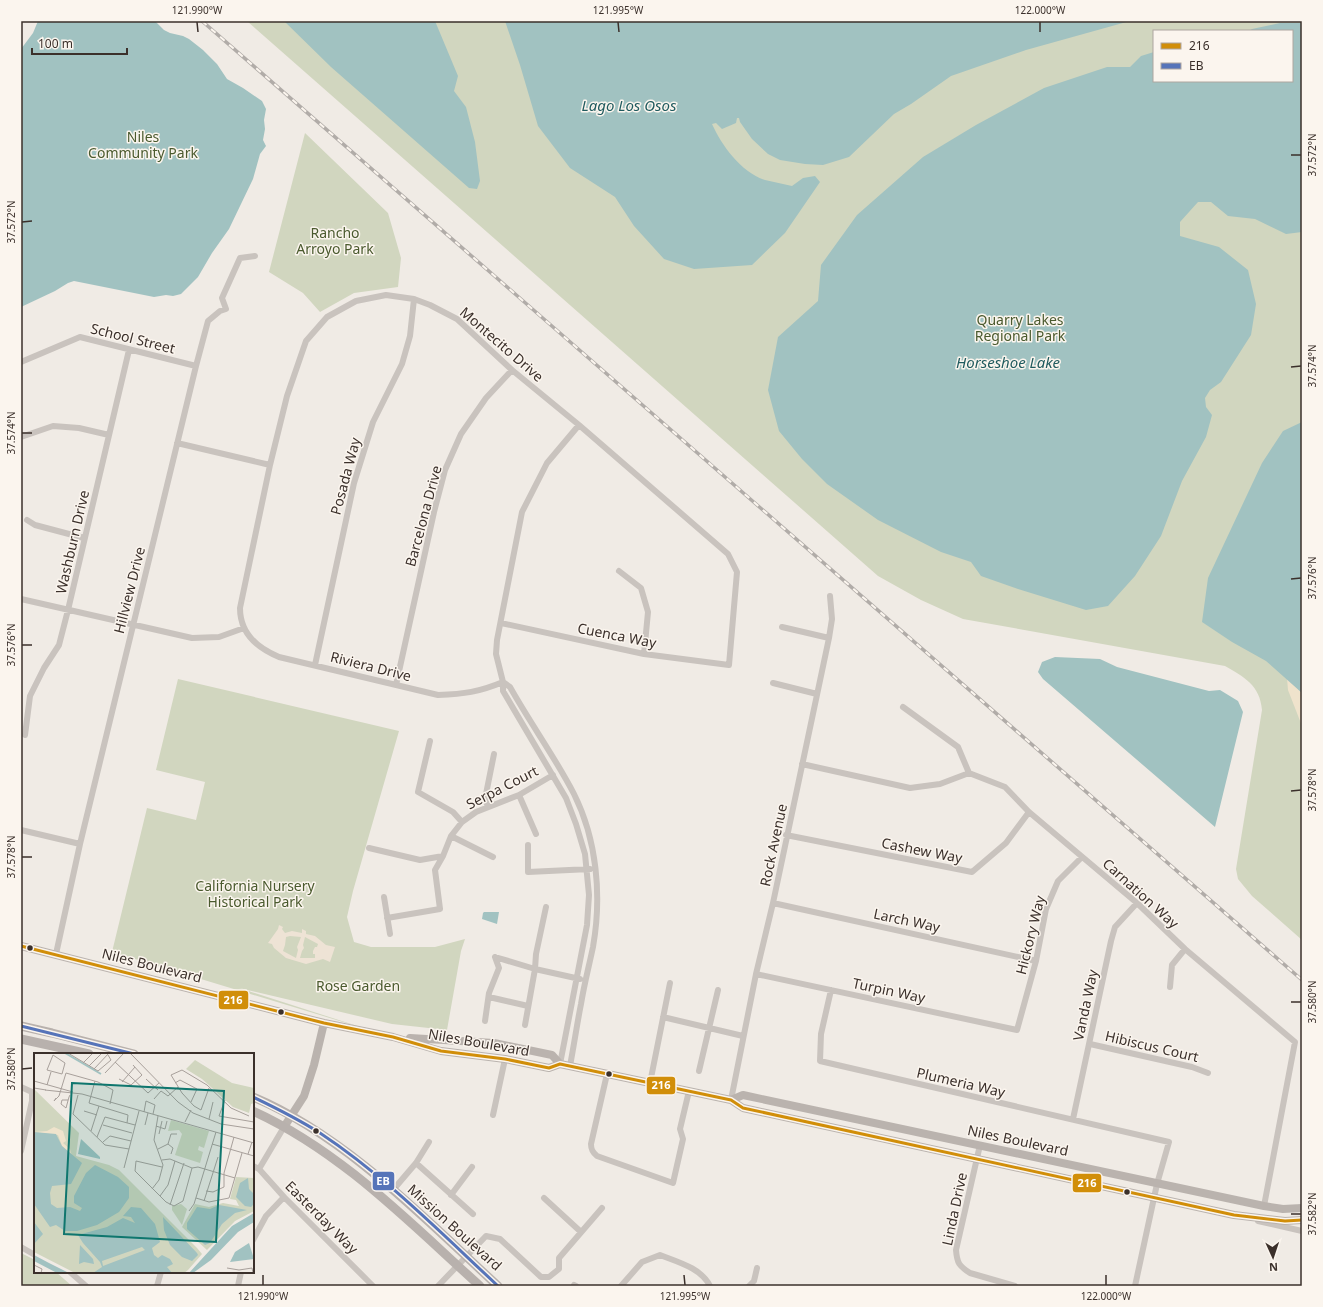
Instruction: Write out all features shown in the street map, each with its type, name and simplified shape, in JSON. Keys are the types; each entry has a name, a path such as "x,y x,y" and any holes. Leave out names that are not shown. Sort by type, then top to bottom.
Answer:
{"main road":[{"name":"Niles Boulevard","path":"21,946 324,1023 393,1037 441,1051 505,1059 549,1068 560,1064 731,1100 743,1108 1234,1215 1285,1221 1302,1220"},
{"path":"284,1127 304,1096 314,1065 324,1023"},
{"path":"21,1026 129,1053"},
{"name":"Niles Boulevard","path":"393,1037 494,1043 552,1055 560,1064"},
{"path":"21,1039 84,1053"},
{"name":"Niles Boulevard","path":"731,1100 743,1095 1264,1206 1283,1209 1302,1208"},
{"name":"Mission Boulevard","path":"254,1098 309,1127 339,1148 393,1190 498,1286"},
{"name":"Mission Boulevard","path":"254,1112 302,1137 335,1159 384,1199 480,1286"}],"street":[{"name":"Hillview Drive","path":"56,954 80,844 208,321 220,311 226,309 222,298 240,258 255,256"},
{"name":"Montecito Drive","path":"244,628 240,617 240,608 270,465 287,396 306,341 327,317 356,301 386,295 430,304 457,319 512,370 579,424 728,554 737,572 729,665"},
{"name":"Posada Way","path":"315,665 354,483 373,422 402,364 410,336 414,300"},
{"name":"School Street","path":"21,362 80,338 196,366"},
{"name":"Washburn Drive","path":"25,735 30,696 44,668 59,645 128,350"},
{"name":"Barcelona Drive","path":"396,685 434,512 446,470 461,434 486,398 512,370"},
{"path":"560,1064 589,912 588,869 576,824 566,798 503,691 503,682 496,654 496,640 501,623 522,512 547,462 579,424"},
{"path":"21,437 53,426 79,428 109,436"},
{"path":"177,443 270,465"},
{"path":"26,520 35,526 84,538"},
{"path":"619,571 641,588 648,612 644,654"},
{"name":"Rock Avenue","path":"731,1100 756,974 773,903 786,835 829,638 832,619 830,596"},
{"path":"21,599 192,638 219,637 244,628"},
{"name":"Cuenca Way","path":"501,623 644,654 729,665"},
{"path":"782,627 829,638"},
{"name":"Riviera Drive","path":"244,628 256,645 266,652 279,657 438,695 462,694 487,688 503,682"},
{"path":"503,682 510,687 574,794 590,836 596,869 597,896 593,946 570,1066"},
{"path":"773,683 817,694"},
{"path":"802,764 910,788 940,784 969,773 958,746 903,707"},
{"path":"430,741 418,792 453,812 462,822"},
{"path":"488,807 484,799 494,754"},
{"name":"Carnation Way","path":"969,773 1005,787 1029,812 1137,903 1185,949 1295,1042 1264,1206"},
{"name":"Serpa Court","path":"387,918 440,909 435,870 443,856 451,836 462,822 476,812 519,795 552,775"},
{"path":"519,795 536,834"},
{"name":"Cashew Way","path":"786,835 972,872 1006,843 1029,812"},
{"path":"21,830 80,844"},
{"path":"451,836 493,857"},
{"path":"528,846 528,872 596,869"},
{"path":"369,848 420,860 443,856"},
{"name":"Hickory Way","path":"1017,1030 1036,960 1046,909 1058,881 1082,857"},
{"path":"384,897 390,934"},
{"name":"Larch Way","path":"773,903 1036,960"},
{"name":"Vanda Way","path":"1073,1119 1111,941 1115,928 1137,903"},
{"path":"524,1025 535,969 536,954 546,907"},
{"path":"1170,987 1172,965 1185,949"},
{"path":"485,1020 489,993 499,968 495,957 535,969 586,980"},
{"name":"Turpin Way","path":"756,974 1017,1030"},
{"path":"650,1083 670,983"},
{"path":"699,1070 718,990"},
{"name":"Plumeria Way","path":"831,990 821,1034 820,1062 1169,1142 1157,1184"},
{"path":"489,997 528,1006"},
{"path":"663,1017 743,1036"},
{"name":"Hibiscus Court","path":"1090,1044 1192,1067 1208,1073"},
{"path":"493,1115 505,1059"},
{"path":"607,1074 591,1144 593,1153 597,1156 673,1183 683,1140 680,1130 689,1091"},
{"path":"21,1087 32,1092 32,1100 21,1151"},
{"path":"256,1168 284,1127"},
{"path":"393,1190 416,1163 429,1142"},
{"name":"Linda Drive","path":"980,1145 956,1250 957,1260 964,1269 970,1273 1015,1286"},
{"path":"416,1163 473,1214"},
{"path":"451,1195 472,1167"},
{"name":"Easterday Way","path":"256,1168 373,1286"},
{"path":"1134,1286 1157,1184"},
{"path":"254,1238 266,1216 284,1197"},
{"path":"544,1198 581,1232"},
{"path":"438,1286 486,1236 500,1239 541,1277 549,1277 558,1269 559,1258 602,1208"},
{"name":"Niles Boulevard","path":"1234,1215 1302,1231"},
{"path":"21,1248 34,1254"},
{"path":"621,1286 642,1262 660,1255 694,1270 707,1280 710,1286"},
{"path":"749,1286 754,1281 757,1268"},
{"path":"71,1273 86,1286"},
{"path":"157,1286 160,1273"},
{"path":"238,1286 241,1273"}],"green space":[{"name":"Quarry Lakes Regional Park","path":"247,21 1302,21 1302,940 1252,896 1238,879 1236,869 1262,710 1261,701 1258,694 1245,678 1225,666 963,619 921,600 878,576"},
{"name":"Rancho Arroyo Park","path":"305,133 388,213 401,258 398,287 354,293 320,312 303,293 269,272"},
{"name":"California Nursery Historical Park","path":"178,679 399,731 353,891 347,917 354,942 371,947 435,947 465,939 461,951 447,1030 392,1024 239,988 376,1032 112,952 147,808 196,820 205,782 156,770"},
{"path":"21,1253 34,1260 34,1273 57,1273 72,1286 21,1286"}],"sand":[{"path":"1287,678 1302,693 1302,726 1288,690"}],"shaded area":[{"path":"279,925 283,927 282,929 285,933 292,931 302,933 302,929 306,931 306,934 315,936 326,945 335,947 330,962 323,959 306,964 286,958 274,948 272,944 268,943 278,929","holes":["286,937 301,937 297,947 298,950 296,958 283,951","305,937 318,944 313,951 315,958 300,958 304,948 303,945"]}],"water":[{"name":"Niles Community Park","path":"38,21 155,21 164,30 189,39 217,64 227,79 262,101 266,109 263,140 266,146 260,154 253,179 229,229 212,253 198,277 181,294 154,297 74,281 21,307 21,49 33,33"},
{"path":"284,21 435,21 458,76 454,91 466,107 475,142 480,181 477,189 469,188 331,67"},
{"name":"Lago Los Osos","path":"505,21 1130,21 1026,50 951,76 894,114 849,157 823,165 780,160 768,154 752,139 740,122 739,118 737,118 736,123 722,129 716,123 712,124 721,141 733,157 740,165 756,176 765,180 792,186 803,178 815,176 820,182 785,233 752,265 694,269 664,259 634,226 615,197 570,168 538,126"},
{"name":"Horseshoe Lake","path":"1280,23 1302,23 1302,232 1286,234 1255,219 1228,216 1211,202 1198,202 1180,222 1180,236 1219,247 1248,270 1256,304 1251,335 1221,382 1210,390 1205,398 1206,407 1212,415 1206,437 1182,481 1161,536 1135,576 1108,606 1086,610 981,576 971,562 941,552 878,520 827,484 802,459 779,431 768,390 778,337 818,301 821,265 857,215 923,157 976,125 1044,88 1107,67 1130,67 1141,56 1153,52 1153,82 1293,82 1293,30 1250,30"},
{"path":"1302,422 1302,693 1266,661 1232,642 1202,622 1208,578 1262,463 1283,431"},
{"path":"1055,657 1100,659 1117,667 1209,691 1220,690 1238,701 1243,712 1215,827 1043,679 1038,672 1042,662"},
{"path":"484,912 499,912 497,924 482,919"}],"railway":[{"path":"202,21 1302,980"}],"transit line":[{"name":"216","path":"21,946 324,1023 393,1037 441,1051 505,1059 549,1068 560,1064 731,1100 743,1108 1234,1215 1285,1221 1302,1220"},
{"name":"EB","path":"21,1026 130,1053"},
{"name":"EB","path":"254,1098 312,1128 344,1150 390,1186 498,1286"}],"park label":[{"name":"Rose Garden","path":"358,985"}]}
